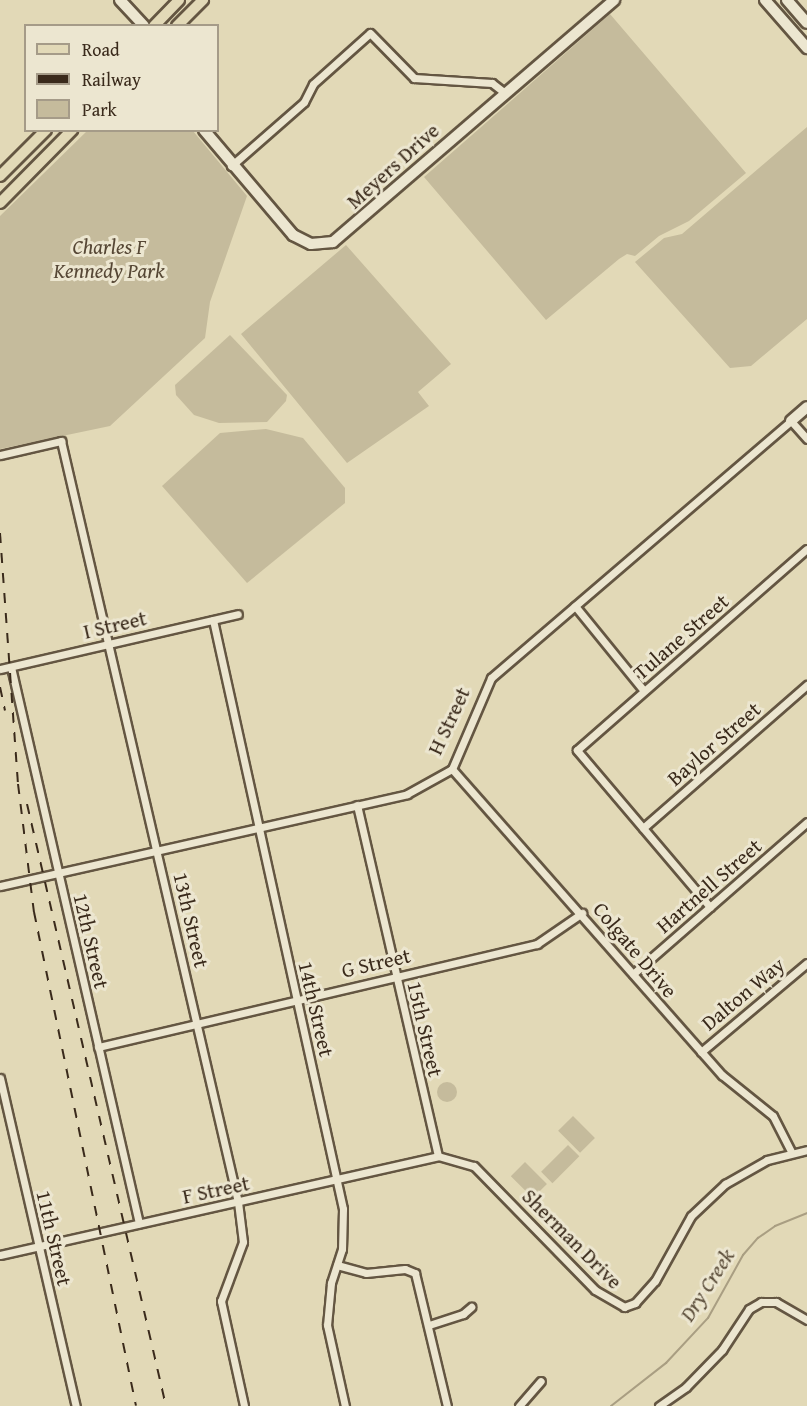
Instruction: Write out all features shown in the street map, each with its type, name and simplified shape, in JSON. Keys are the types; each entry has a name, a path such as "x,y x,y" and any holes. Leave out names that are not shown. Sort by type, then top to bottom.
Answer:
{"main road":[{"path":"156,24 179,0"},
{"path":"179,24 203,0"},
{"path":"0,176 44,132"},
{"path":"0,203 70,132"}],"street":[{"path":"120,0 142,24"},
{"name":"Meyers Drive","path":"206,132 231,166 293,235 311,244 333,242 614,0"},
{"path":"765,0 807,48"},
{"path":"787,0 807,23"},
{"path":"231,166 304,102 314,84 370,33 414,78 492,83 504,93"},
{"name":"H Street","path":"0,886 407,794 452,769 491,678 807,407"},
{"path":"791,421 807,439"},
{"name":"13th Street","path":"0,455 61,441 110,643 238,1202 243,1242 221,1301 244,1406"},
{"name":"Tulane Street","path":"644,828 577,750 807,549"},
{"path":"575,606 644,691"},
{"name":"I Street","path":"0,669 238,614"},
{"name":"14th Street","path":"213,620 338,1180 345,1221 337,1265 331,1283 327,1325 345,1406"},
{"name":"12th Street","path":"11,667 139,1223"},
{"name":"Baylor Street","path":"644,828 807,685"},
{"name":"Colgate Drive","path":"452,769 582,913 722,1075 773,1116 792,1151"},
{"name":"15th Street","path":"357,805 438,1156"},
{"name":"Hartnell Street","path":"633,974 807,822"},
{"path":"644,828 710,907"},
{"name":"G Street","path":"98,1047 296,998 537,944 582,913"},
{"name":"Dalton Way","path":"701,1052 807,963"},
{"name":"11th Street","path":"0,1078 76,1406"},
{"name":"Sherman Drive","path":"438,1156 474,1166 606,1299 624,1307 635,1303 655,1281 691,1216 725,1184 792,1151 807,1150"},
{"name":"F Street","path":"0,1255 438,1156"},
{"path":"337,1265 366,1273 405,1269 415,1273 447,1406"},
{"path":"659,1406 687,1387 722,1350 749,1309 761,1302 776,1302 807,1320"},
{"path":"429,1325 462,1314 471,1307"},
{"path":"519,1406 541,1381"}],"green space":[{"path":"610,14 746,173 689,221 659,236 635,256 627,254 619,259 546,320 424,177"},
{"path":"807,127 807,319 751,366 730,368 635,262 664,238 682,234"},
{"name":"Charles F Kennedy Park","path":"86,132 194,132 247,196 210,302 205,338 110,426 0,449 0,216"},
{"path":"346,245 451,364 418,392 429,406 347,463 241,334"},
{"path":"230,335 287,395 286,401 267,422 219,423 194,415 176,395 175,385"},
{"path":"266,429 303,438 345,488 345,503 247,583 162,486 220,433"},
{"path":"447,1082 454,1085 457,1092 454,1099 447,1102 440,1099 437,1092 440,1085"},
{"path":"573,1116 595,1138 580,1153 558,1131"},
{"path":"568,1145 579,1156 552,1183 541,1172"},
{"path":"525,1162 547,1184 533,1198 511,1176"}],"waterway":[{"name":"Dry Creek","path":"611,1406 666,1363 708,1318 743,1255 758,1238 775,1226 807,1213"}],"railway":[{"path":"0,533 18,784 34,912 136,1406"},
{"path":"0,687 5,710"},
{"path":"27,804 166,1406"}]}
